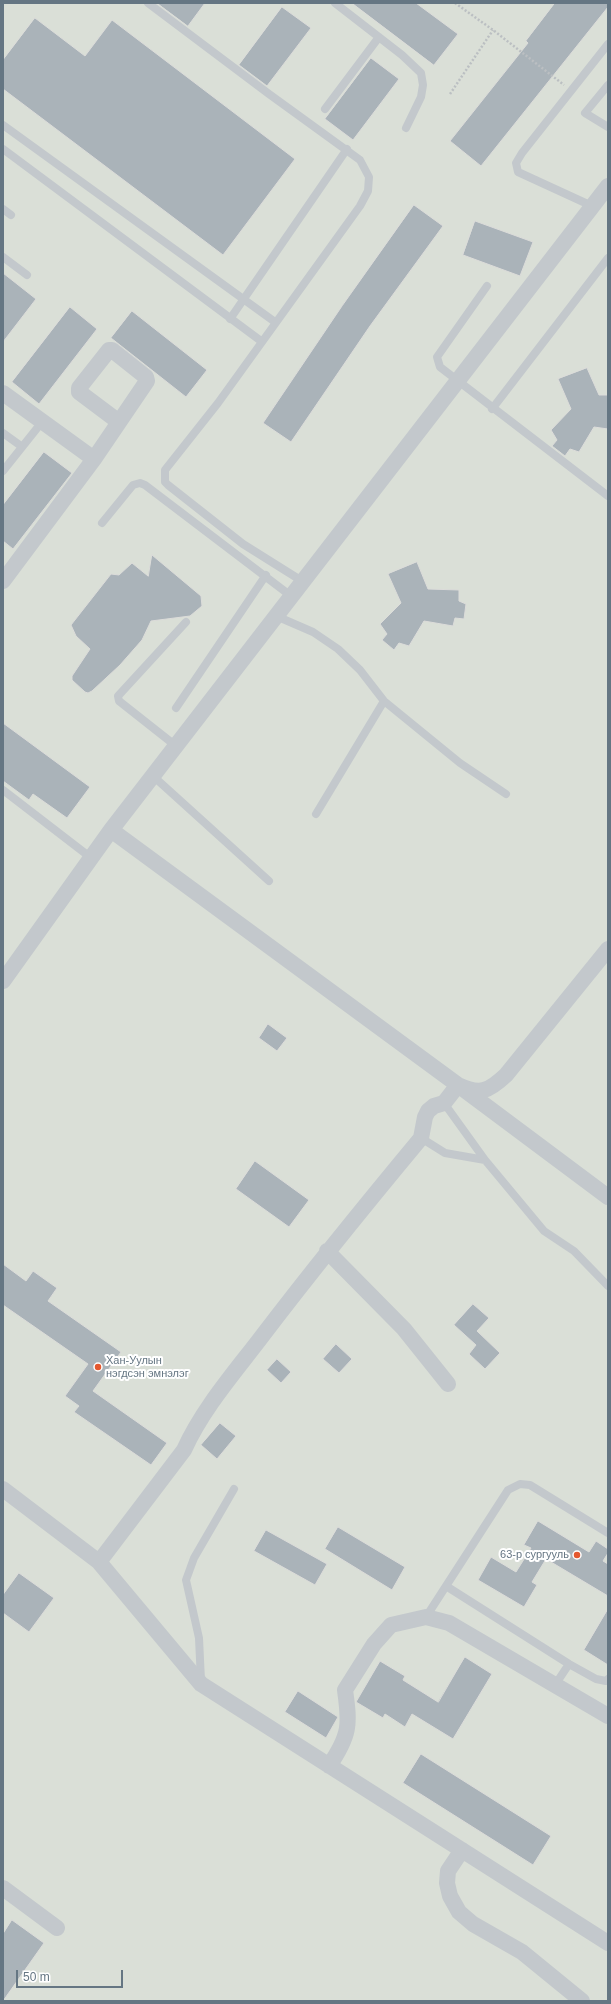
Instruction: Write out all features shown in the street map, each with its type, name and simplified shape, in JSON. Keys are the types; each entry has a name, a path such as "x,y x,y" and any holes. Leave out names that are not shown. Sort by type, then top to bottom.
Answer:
{"street":[{"path":"3,981 90,857 302,581 604,194"},
{"path":"3,581 94,459 147,381 146,377 112,350 109,350 78,388 79,392 119,422"},
{"path":"3,393 94,459"},
{"path":"111,830 608,1197"},
{"path":"458,1085 473,1092 484,1090 496,1085 608,949"},
{"path":"99,1562 184,1450 192,1432 214,1398 327,1251 421,1138 424,1117 428,1111 434,1106 444,1102 458,1085"},
{"path":"327,1251 404,1329 448,1384"},
{"path":"3,1489 99,1562 201,1684 608,1943"},
{"path":"330,1766 342,1748 347,1731 349,1715 345,1690 374,1644 391,1625 426,1617 450,1623 608,1716"},
{"path":"462,1850 448,1871 447,1883 450,1896 459,1912 473,1924 522,1952 575,1998"},
{"path":"3,1888 57,1928"}],"lane":[{"path":"148,3 269,94 347,149 360,160 369,177 368,191 360,206 218,403 165,470 165,482 243,544 302,581"},
{"path":"335,3 402,55 421,73 423,85 421,97 406,128"},
{"path":"325,109 379,37"},
{"path":"604,194 518,172 516,163 522,153 608,44"},
{"path":"608,85 585,114 608,127"},
{"path":"3,125 275,322"},
{"path":"3,149 261,342"},
{"path":"230,319 347,149"},
{"path":"3,209 11,215"},
{"path":"3,257 27,274"},
{"path":"492,409 608,258"},
{"path":"486,286 437,357 440,367 492,409 608,496"},
{"path":"3,471 21,446 42,422"},
{"path":"3,433 21,446"},
{"path":"102,522 133,485 140,483 145,485 266,575 291,596"},
{"path":"176,708 266,575"},
{"path":"276,616 313,632 338,649 360,670 384,701 460,763 506,794"},
{"path":"176,746 119,701 118,696 186,622"},
{"path":"316,814 384,701"},
{"path":"153,776 270,881"},
{"path":"3,790 90,857"},
{"path":"444,1102 485,1160 544,1231 574,1251 608,1286"},
{"path":"421,1138 445,1153 485,1160"},
{"path":"426,1617 508,1490 520,1484 530,1485 608,1533"},
{"path":"201,1684 199,1638 186,1580 194,1558 234,1489"},
{"path":"446,1586 569,1664 596,1679 606,1681 608,1679"},
{"path":"555,1685 569,1664"}],"path":[{"path":"455,3 571,90"},
{"path":"450,94 493,30"}],"shaded area":[{"path":"3,3 608,3 608,2001 3,2001"}],"building":[{"path":"157,3 205,3 188,26"},
{"path":"352,3 416,3 458,34 434,65"},
{"path":"555,3 608,3 608,7 481,166 450,141 528,43 526,41"},
{"path":"282,7 311,28 267,86 239,65"},
{"path":"35,18 85,56 112,20 295,159 223,255 3,89 3,60"},
{"path":"371,58 399,79 353,140 325,119"},
{"path":"414,205 443,226 370,326 291,442 263,423 342,306"},
{"path":"475,221 533,242 520,276 463,255"},
{"path":"3,273 36,299 3,342"},
{"path":"70,307 97,329 39,404 12,382"},
{"path":"132,311 207,370 186,397 111,338"},
{"path":"587,368 599,395 608,395 608,429 594,427 579,452 570,449 565,456 552,446 557,440 551,430 571,409 558,379"},
{"path":"44,452 72,473 13,549 3,541 3,505"},
{"path":"152,555 201,596 202,606 190,616 151,621 142,640 120,665 92,691 88,693 85,692 72,680 72,676 90,649 76,636 71,625 111,574 119,575 132,563 148,576"},
{"path":"417,562 428,589 459,590 459,601 466,604 464,619 455,618 453,626 424,621 409,646 399,643 394,650 382,640 387,634 380,624 401,603 388,574"},
{"path":"3,723 90,787 67,818 33,794 29,800 3,781"},
{"path":"268,1024 287,1038 277,1051 259,1038"},
{"path":"255,1161 309,1200 289,1227 236,1189"},
{"name":"Хан-Уулын нэгдсэн эмнэлэг","path":"3,1264 26,1281 33,1271 57,1288 48,1301 121,1352 93,1391 167,1443 151,1465 74,1412 79,1406 65,1396 88,1364 3,1305"},
{"path":"473,1304 489,1318 477,1331 500,1353 485,1369 469,1354 476,1345 454,1325"},
{"path":"336,1344 352,1359 339,1373 323,1359"},
{"path":"277,1359 291,1372 281,1383 267,1370"},
{"path":"220,1423 236,1436 217,1459 201,1445"},
{"path":"538,1521 589,1552 596,1541 608,1549 608,1553 603,1561 608,1564 608,1596 546,1559 532,1582 537,1585 524,1607 478,1580 491,1557 516,1572 531,1548 524,1545"},
{"path":"338,1527 405,1567 392,1590 325,1549"},
{"path":"266,1530 327,1564 315,1585 254,1551"},
{"path":"19,1573 54,1598 29,1632 3,1613 3,1595"},
{"path":"608,1609 608,1665 584,1650"},
{"path":"465,1657 492,1674 453,1739 412,1714 405,1727 385,1714 383,1718 356,1702 380,1661 405,1676 403,1680 438,1702"},
{"path":"298,1691 338,1717 326,1738 285,1712"},
{"path":"421,1754 551,1836 533,1865 403,1783"},
{"path":"12,1920 44,1943 3,2001 3,1934"}],"place":[{"name":"Хан-Уулын нэгдсэн эмнэлэг","path":"98,1367"},
{"name":"63-р сургууль","path":"577,1555"}]}
